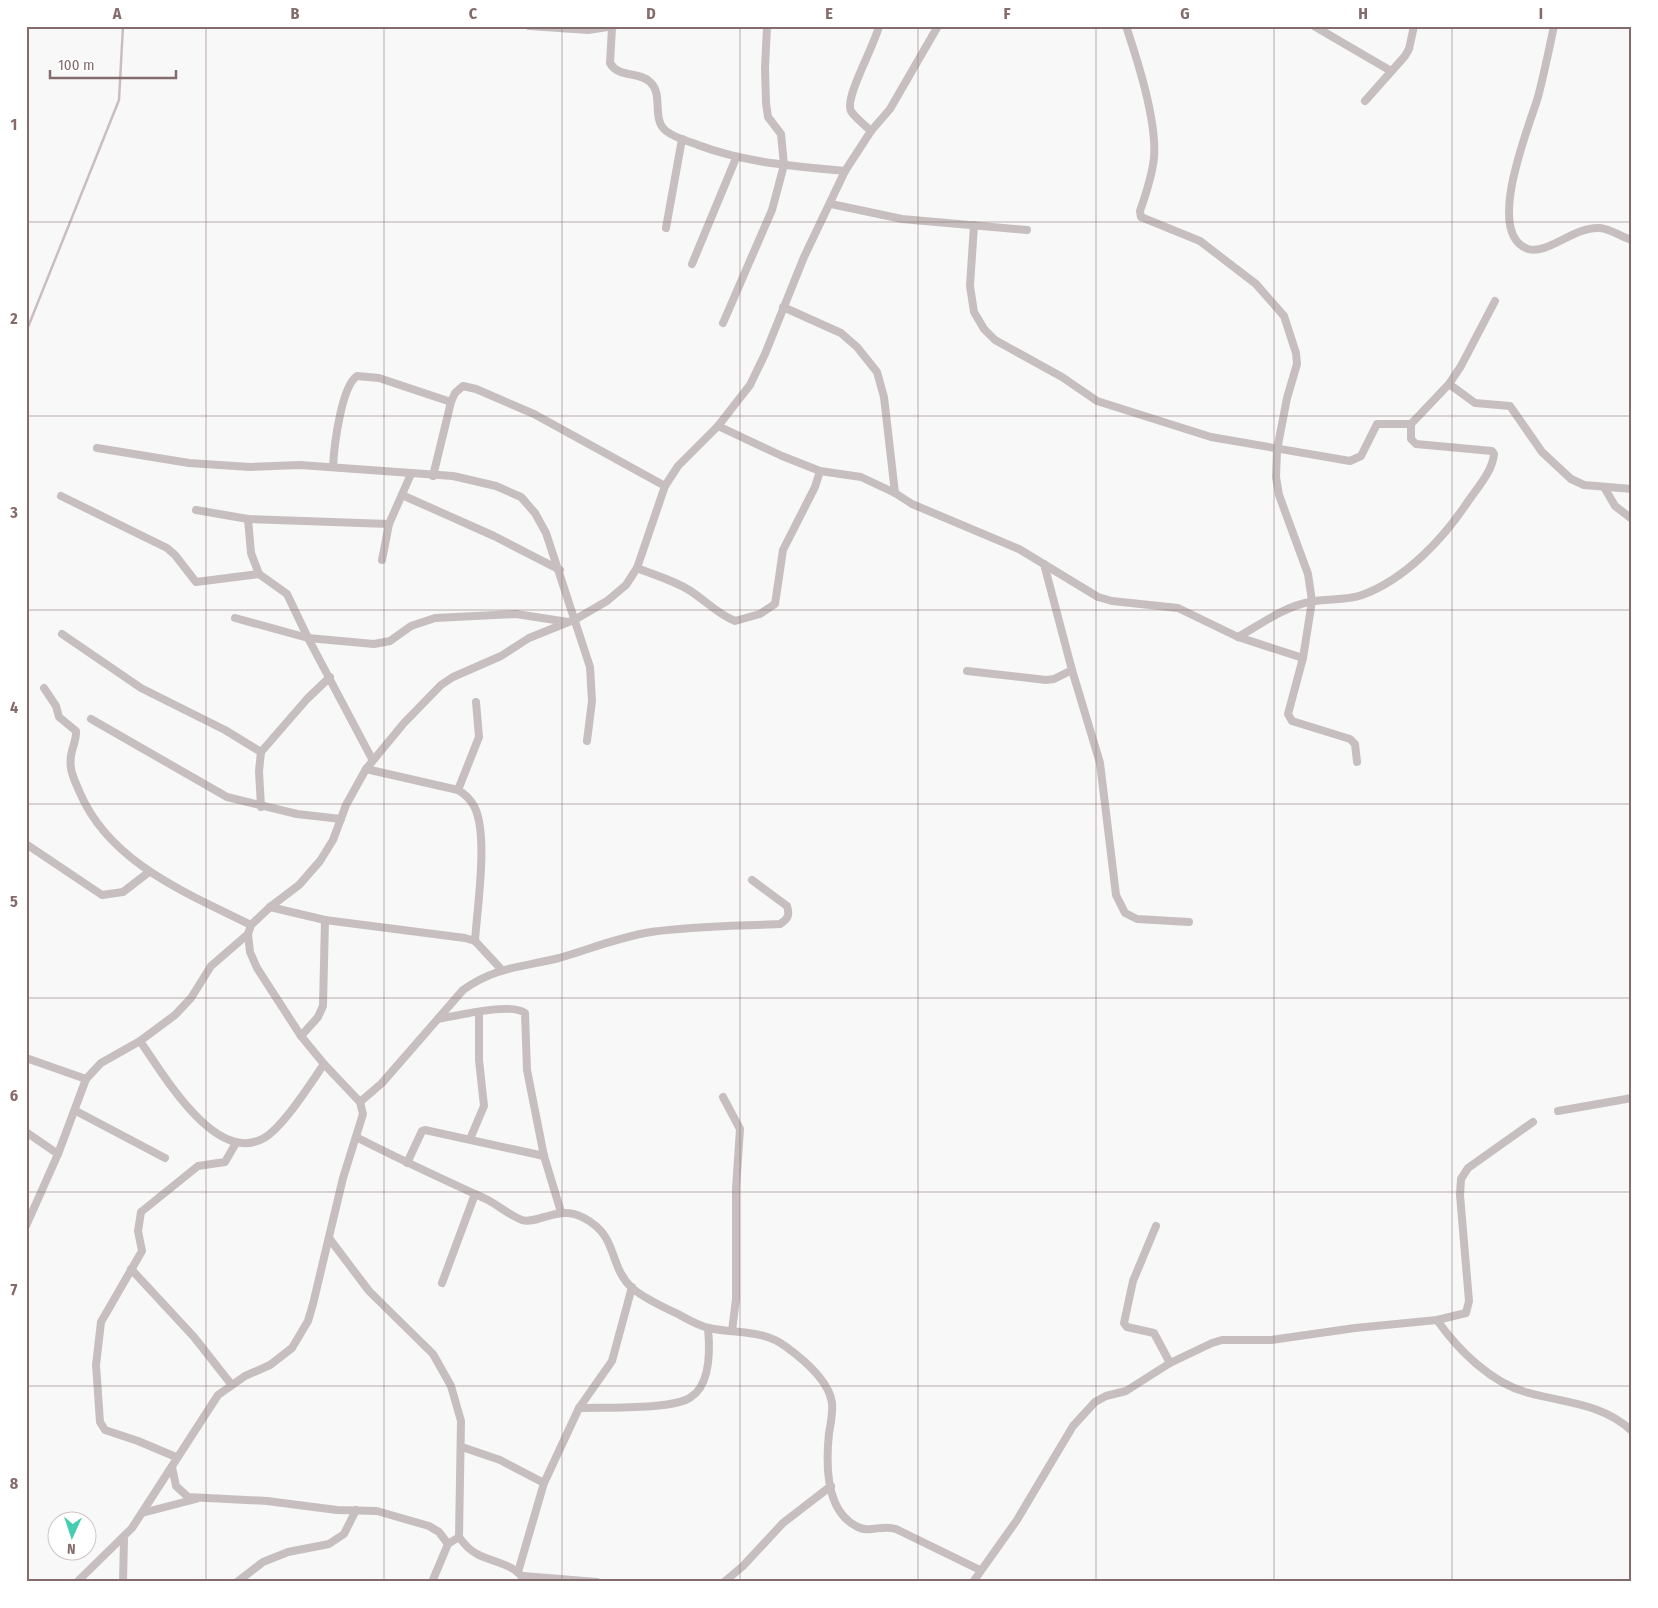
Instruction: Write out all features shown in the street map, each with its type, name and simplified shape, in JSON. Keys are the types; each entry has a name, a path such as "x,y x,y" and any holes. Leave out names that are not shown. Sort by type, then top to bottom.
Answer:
{"street":[{"path":"529,26 588,30 613,27 610,63 612,68 649,81 654,88 660,125 682,139 736,158 784,166 845,171"},
{"path":"722,323 772,210 784,166 781,134 768,117 766,103 767,26"},
{"path":"871,130 852,112 849,106 854,85 874,44 879,26"},
{"path":"78,1582 124,1539 218,1395 230,1384 270,1365 292,1348 302,1335 313,1304 341,1186 363,1114 360,1102 324,1064 301,1036 257,968 250,952 248,934 251,925 270,906 299,884 320,861 333,840 341,819 372,759 404,723 447,681 482,665 529,638 576,619 617,594 637,568 665,486 678,466 718,426 750,385 765,354 804,256 831,204 845,171 871,130 890,109 938,26"},
{"path":"1126,26 1141,72 1154,139 1154,159 1140,211 1141,217 1206,245 1256,284 1284,316 1297,364 1287,398 1277,450 1279,495 1305,565 1312,601 1303,658 1288,714 1289,719 1350,739 1355,744 1358,762"},
{"path":"1314,26 1391,71"},
{"path":"1365,101 1409,49 1414,26"},
{"path":"1554,26 1544,76 1512,180 1508,206 1514,237 1518,244 1536,250 1543,250 1585,229 1601,228 1632,240"},
{"path":"666,228 682,139"},
{"path":"692,264 736,158"},
{"path":"831,204 902,219 1027,230"},
{"path":"974,225 970,286 974,312 984,329 995,340 1062,377 1097,401 1211,437 1277,450 1355,461 1361,456 1377,424 1411,424"},
{"path":"1238,637 1282,612 1312,601 1363,595 1405,571 1428,551 1459,516 1492,465 1494,454 1492,451 1416,444 1411,439 1411,424 1449,384 1470,352 1495,301"},
{"path":"783,307 841,333 857,347 876,372 884,396 895,493"},
{"path":"333,467 337,432 351,380 357,376 379,378 451,402"},
{"path":"1449,384 1475,403 1510,406 1515,410 1542,452 1556,467 1577,483 1632,489"},
{"path":"433,476 451,402 459,388 468,387 534,414 665,486"},
{"path":"718,426 782,456 820,471 861,477 895,493 912,504 1019,549 1098,597 1112,602 1178,608 1238,637 1303,658"},
{"path":"97,448 189,463 250,467 300,465 453,476 496,486 521,497 535,513 546,533 576,619 592,680 592,701 587,741"},
{"path":"637,568 690,590 716,612 735,621 770,608 775,604 777,598 779,568 783,550 815,487 820,471"},
{"path":"382,560 389,524 411,474"},
{"path":"1604,487 1615,506 1632,519"},
{"path":"402,495 494,536 560,570"},
{"path":"61,496 167,548 175,555 196,582 259,574"},
{"path":"196,510 248,519 389,524"},
{"path":"248,519 251,553 259,574 288,594 308,638 372,759"},
{"path":"1044,564 1102,774 1116,894 1125,913 1138,919 1189,922"},
{"path":"235,618 270,630 308,638 382,643 390,641 421,622 435,618 528,614 568,622"},
{"path":"62,634 141,688 225,730 261,752"},
{"path":"967,671 1046,680 1054,679 1072,670"},
{"path":"261,806 259,771 261,752 307,699 330,677"},
{"path":"44,688 56,706 60,717 76,731 71,748 70,764 85,804 95,822 149,872 251,925"},
{"path":"458,790 479,737 476,702"},
{"path":"91,719 227,797 261,806 341,819"},
{"path":"366,769 458,790 467,796 474,805 478,815 481,838 475,941"},
{"path":"26,844 102,895 123,892 149,872"},
{"path":"360,1102 382,1083 463,990 479,978 501,969 559,958 603,943 650,933 695,928 780,924 786,920 789,912 787,906 752,880"},
{"path":"270,906 325,920 475,941 501,969"},
{"path":"301,1036 318,1017 323,1006 325,920"},
{"path":"26,1226 76,1111 86,1079 101,1063 140,1041 184,1007 211,966 248,934"},
{"path":"438,1019 479,1012 517,1009 522,1011 527,1017 527,1070 544,1156 561,1212"},
{"path":"470,1139 484,1106 478,1050 479,1012"},
{"path":"140,1041 194,1113 224,1139 245,1145 266,1137 300,1098 324,1064"},
{"path":"26,1058 86,1079"},
{"path":"722,1097 740,1128 736,1188 736,1281 732,1331"},
{"path":"1558,1111 1632,1098"},
{"path":"76,1111 165,1158"},
{"path":"973,1582 1017,1520 1063,1440 1083,1412 1095,1402 1106,1396 1126,1391 1170,1363 1222,1340 1271,1340 1355,1328 1437,1320 1466,1313 1469,1308 1460,1195 1461,1179 1468,1168 1533,1122"},
{"path":"406,1163 424,1130 544,1156"},
{"path":"26,1132 58,1154"},
{"path":"356,1137 525,1220 561,1212 582,1217 598,1227 608,1238 620,1271 632,1287 654,1302 708,1328 758,1333 772,1338 785,1346 819,1376 832,1402 829,1435 831,1486 837,1507 855,1526 870,1530 891,1527 980,1570"},
{"path":"176,1457 105,1430 100,1422 96,1365 98,1335 107,1309 142,1251 138,1231 141,1212 198,1166 225,1162 236,1143"},
{"path":"442,1284 475,1194"},
{"path":"1156,1226 1133,1281 1124,1323 1127,1327 1154,1333 1170,1363"},
{"path":"329,1238 369,1291 433,1354 451,1386 458,1405 462,1447 459,1537 466,1547 522,1577 597,1582"},
{"path":"131,1269 194,1337 230,1384"},
{"path":"522,1577 544,1482 580,1408 612,1360 632,1287"},
{"path":"1437,1320 1450,1339 1460,1349 1510,1387 1580,1404 1606,1413 1632,1431"},
{"path":"580,1408 658,1405 691,1398 697,1392 706,1371 710,1347 708,1328"},
{"path":"462,1447 500,1460 544,1482"},
{"path":"172,1468 176,1486 188,1497 267,1501 311,1508 377,1512 429,1526 439,1532 448,1544"},
{"path":"724,1582 743,1566 783,1523 831,1486"},
{"path":"142,1513 198,1499"},
{"path":"237,1582 263,1562 288,1552 329,1544 344,1534 356,1510"},
{"path":"432,1582 448,1544 459,1537"},
{"path":"123,1582 124,1539"}],"waterway":[{"path":"26,332 119,100 123,26"}]}
